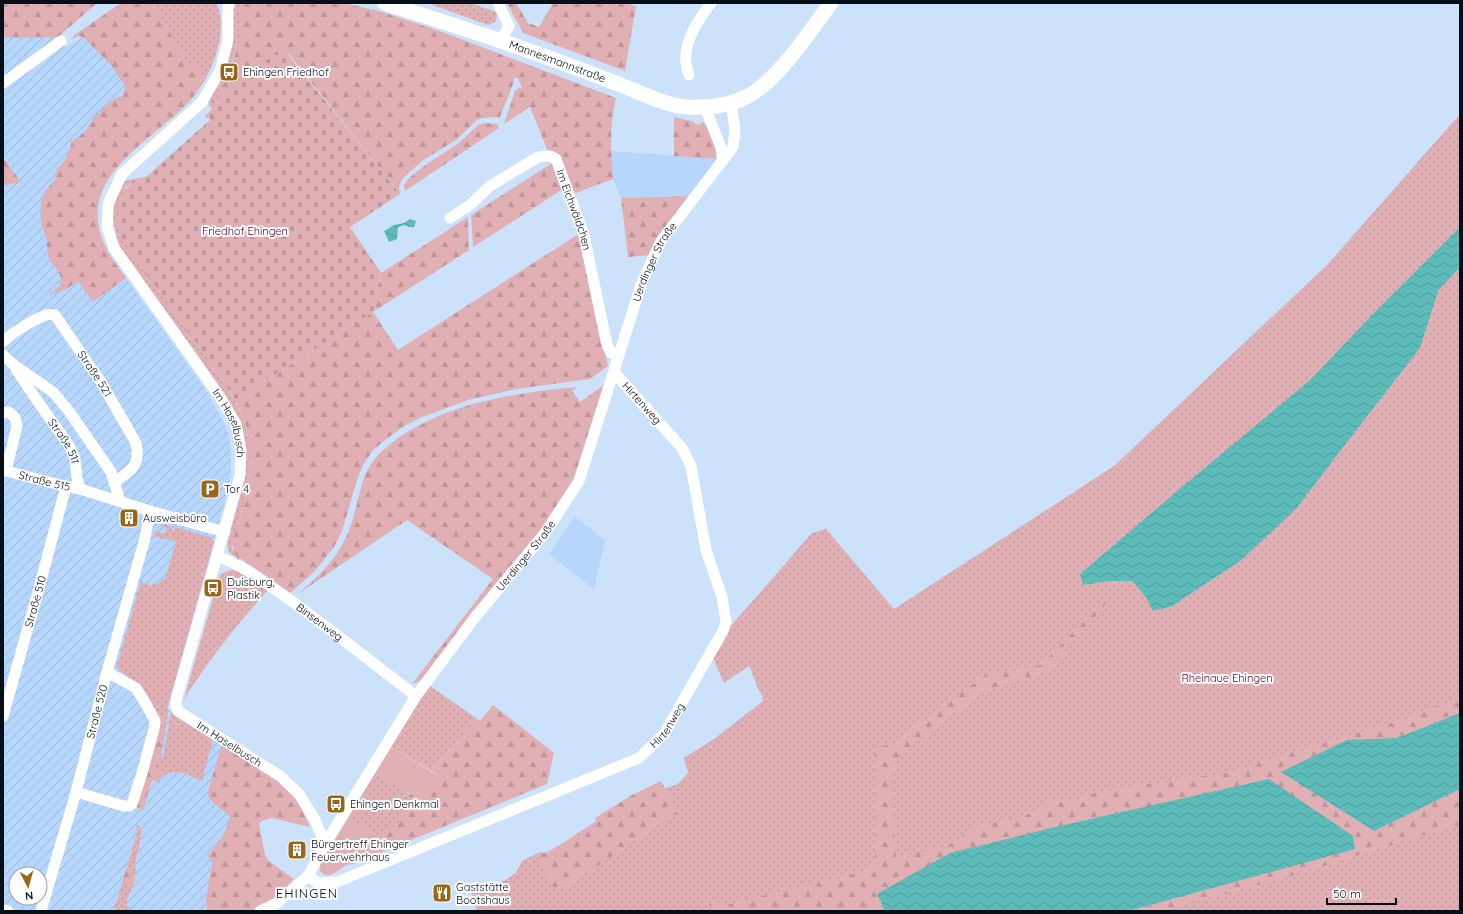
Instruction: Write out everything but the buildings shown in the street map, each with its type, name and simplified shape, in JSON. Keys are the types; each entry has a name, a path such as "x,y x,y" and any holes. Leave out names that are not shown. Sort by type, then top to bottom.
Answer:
{"main road":[{"name":"Mannesmannstraße","path":"385,3 568,64 667,103 687,107 705,107 731,102"},
{"path":"731,102 747,96 775,73 788,60 831,3"}],"street":[{"name":"Im Haselbusch","path":"228,3 228,40 220,72 202,102 122,174 108,204 107,227 114,248 220,397 236,424 241,450 240,475 218,557 176,700 176,706 178,711 280,776 299,794 315,820 325,844"},
{"path":"498,3 509,26 500,41"},
{"path":"689,75 686,63 686,54 692,32 711,3"},
{"path":"3,83 61,41"},
{"name":"Uerdinger Straße","path":"260,911 277,903 308,876 325,844 416,696 476,616 545,533 579,481 642,282 660,241 733,147 735,130 731,102"},
{"path":"705,107 721,148 723,161"},
{"name":"Im Eichwäldchen","path":"450,218 470,205 490,186 538,157 550,156 556,159 584,235 607,345 611,353 619,355"},
{"name":"Straße 521","path":"3,342 8,336 42,317 46,315 55,316 101,382 136,443 138,451 137,460 134,467 114,482"},
{"name":"Straße 511","path":"3,355 14,365 53,392 68,410 111,472 120,501"},
{"name":"Straße 511","path":"14,365 70,447 75,459 80,489"},
{"name":"Hirtenweg","path":"308,876 320,883 337,882 639,758 664,734 723,631 726,622 722,597 706,550 690,466 682,448 614,372"},
{"name":"Straße 515","path":"3,413 9,412 16,418 17,426 6,471 80,489"},
{"name":"Straße 510","path":"3,716 66,486"},
{"path":"80,489 225,532"},
{"name":"Straße 520","path":"41,911 76,792 107,672 143,545 150,511"},
{"name":"Binsenweg","path":"218,557 271,586 416,696"},
{"path":"76,792 124,806 129,806 132,804 142,774 155,725 153,716 136,688 107,672"},
{"path":"3,910 8,911"}],"shaded area":[{"path":"3,27 68,28 58,37 66,47 82,37 78,36 70,40 84,29 145,93 75,165 93,302 126,278 204,387 223,420 229,435 231,473 227,495 167,709 226,746 214,803 231,817 225,832 208,856 212,862 206,899 207,911 3,911"},
{"path":"611,151 716,159 689,196 621,198 613,179"},
{"path":"575,517 605,540 594,589 549,554"}],"green space":[{"path":"3,3 97,3 58,37 3,38"},
{"path":"121,3 153,3 186,61 196,66 205,80 191,100 125,159 111,176 102,194 98,214 101,236 109,253 126,278 93,302 78,281 65,290 48,295 60,286 61,277 48,255 47,240 41,219 41,201 46,190 55,181 57,168 65,160 72,141 84,132 97,113 100,113 102,108 115,98 123,96 125,86 112,66 83,37 78,36 70,40 74,37 73,36"},
{"path":"153,3 216,3 221,22 221,32 213,63 205,80 196,66 186,61"},
{"path":"237,3 246,3 239,19 238,36 232,64 221,90 209,105 210,98 223,75 227,58 231,18"},
{"path":"246,3 344,3 379,11 437,30 616,98 611,128 613,179 573,194 549,154 530,107 504,124 515,91 522,88 518,79 514,77 514,82 500,117 482,118 477,120 456,140 422,161 403,178 399,185 400,194 289,54 218,104 214,99 227,79 235,55 239,15"},
{"path":"427,3 471,3 496,12 497,15 495,22 488,25"},
{"path":"507,3 516,3 528,23 539,27 553,3 632,3 631,5 636,6 625,71 523,33"},
{"name":"Friedhof Ehingen","path":"282,47 400,194 350,227 381,273 373,312 235,400 220,376 130,250 119,231 117,216 119,203 129,184 134,179 146,177 210,120 209,118 204,117 212,109 209,105 214,99 218,104"},
{"name":"Rheinaue Ehingen","path":"1460,114 1460,911 477,911 470,889 506,880 516,873 522,861 538,853 549,852 629,800 678,784 688,773 684,758 714,739 763,701 763,697 749,666 724,683 712,656 730,627 812,533 826,529 894,609 1114,466 1328,264"},
{"path":"674,117 691,121 699,125 703,122 713,139 716,150 716,159 674,156"},
{"path":"486,123 497,124 499,128 405,191 404,185 409,178 424,166 459,143 478,125"},
{"path":"3,158 21,182 7,185 3,180"},
{"path":"552,163 563,189 473,247 471,215"},
{"path":"134,179 125,188 168,303 220,376 238,406 245,424 250,445 250,470 245,499 232,548 236,555 240,558 239,560 229,552 227,544 243,484 246,465 246,452 238,419 230,403 204,364 120,247 113,220 114,206 124,181"},
{"path":"689,196 650,255 628,257 621,198"},
{"path":"468,217 469,250 373,312 381,273"},
{"path":"580,233 608,366 590,379 516,389 468,400 420,418 404,426 373,450 363,465 342,531 334,547 315,571 290,593 237,556 234,552 233,544 247,490 250,460 247,430 235,400 373,312 398,350"},
{"path":"605,381 581,468 558,508 419,682 412,684 493,579 407,520 296,595 329,564 342,546 351,525 362,485 369,467 387,446 398,438 424,423 445,414 488,400 532,392 577,387 572,391 580,402 603,386"},
{"path":"161,524 171,526 170,529 174,531 175,527 210,537 214,542 167,709 168,712 161,758 163,758 171,712 213,739 202,781 187,774 178,772 173,772 162,776 163,772 157,765 161,749 164,719 158,718 133,681 115,666 117,666 141,581 142,583 151,586 152,584 158,584 162,579 165,579 176,542 172,541 172,538 170,537 169,540 153,536 155,531 165,534 167,528 160,526"},
{"path":"231,570 237,571 268,590 245,616 203,670 184,699 219,579 222,574"},
{"path":"1110,594 1103,608 1069,645 1057,668 987,690 936,726 896,760 891,786 896,857 950,844 979,826 1023,817 1052,801 1078,800 1100,791 1226,773 1403,719 1460,697 1460,713 1397,738 1347,740 1374,831 1460,789 1460,824 1291,876 1163,911 1128,911 1354,849 877,894 885,911 715,911 709,905 711,900 729,904 862,872 875,860 877,760 873,749 893,743 985,675 1041,665"},
{"path":"430,686 476,718 432,771 390,746"},
{"path":"493,705 554,753 547,784 348,865 354,860 356,855 381,838 399,822 409,793 422,801 437,774 432,771 476,718 480,721"},
{"path":"158,718 164,719 161,749 157,765 163,772 160,782 152,780 143,810 135,806"},
{"path":"226,746 267,772 286,788 301,807 310,827 272,818 261,821 259,825 265,855 269,861 294,879 269,904 253,911 207,911 206,899 212,862 208,856 225,832 230,817 207,795 220,750"},
{"path":"390,746 437,775 423,801 375,773"},
{"path":"375,773 409,793 399,822 381,838 348,818"},
{"path":"661,781 678,813 556,893 538,857 598,824 595,818 632,795"},
{"path":"348,818 381,838 356,855 354,860 334,873 325,875 320,871 320,864"},
{"path":"136,825 139,826 127,870 136,871 133,883 124,882 114,911 137,832 136,830 138,827"},
{"path":"139,826 142,832 135,865 136,871 127,870"},
{"path":"136,876 126,904 132,911 115,911 124,881 134,881"}],"water":[{"path":"410,219 416,221 414,227 405,225 398,227 397,239 389,242 384,231 394,225 404,223"},
{"path":"1460,227 1460,267 1438,291 1420,348 1296,509 1240,561 1172,606 1153,611 1146,597 1132,581 1108,581 1083,585 1080,574 1310,380 1372,315"},
{"path":"1460,713 1460,789 1374,831 1281,772 1347,740 1397,738"},
{"path":"1269,779 1353,836 1355,849 1128,911 885,911 877,894 950,853 1051,828"}],"place":[{"name":"Ehingen Friedhof","path":"229,72"},
{"name":"Tor 4","path":"210,489"},
{"name":"Ausweisbüro","path":"129,518"},
{"name":"Duisburg, Plastik","path":"213,588"},
{"name":"Ehingen Denkmal","path":"336,804"},
{"name":"Bürgertreff Ehinger Feuerwehrhaus","path":"297,850"},
{"name":"Gaststätte Bootshaus","path":"442,893"}],"district":[{"name":"EHINGEN","path":"307,893"}]}
